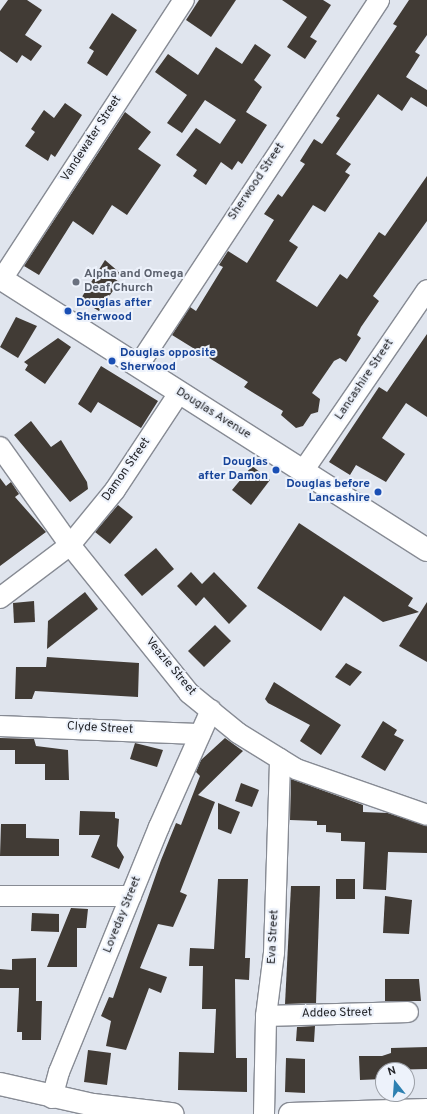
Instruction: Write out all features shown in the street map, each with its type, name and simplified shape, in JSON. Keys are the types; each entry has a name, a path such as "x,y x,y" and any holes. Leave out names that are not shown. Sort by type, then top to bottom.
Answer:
{"main road":[{"name":"Douglas Avenue","path":"1,279 427,550"},
{"path":"0,1084 52,1098 172,1114"},
{"path":"290,1114 423,1111"}],"street":[{"name":"Vandewater Street","path":"1,279 184,0"},
{"name":"Sherwood Street","path":"138,366 379,0"},
{"name":"Lancashire Street","path":"303,471 427,290"},
{"name":"Damon Street","path":"0,598 70,545 115,490 179,392"},
{"name":"Veazie Street","path":"0,447 70,545 189,693 238,734 296,769 427,815"},
{"name":"Loveday Street","path":"52,1098 60,1072 131,896 211,710"},
{"name":"Clyde Street","path":"0,726 200,734"},
{"name":"Eva Street","path":"264,1114 266,1016 274,952 280,759"},
{"path":"0,896 131,896"},
{"name":"Addeo Street","path":"266,1016 408,1012"}],"building":[{"path":"8,0 27,0 42,10 25,35 42,46 31,61 22,55 17,63 0,51 0,11"},
{"path":"199,0 236,0 211,37 186,20"},
{"path":"282,0 323,0 331,5 310,37 317,41 305,59 287,47 307,17"},
{"path":"409,0 427,0 427,35 415,52 420,55 406,77 427,90 427,107 411,97 402,111 378,94 336,154 351,164 345,172 350,175 325,212 313,205 289,241 298,247 276,281 317,307 340,274 347,279 379,232 385,236 427,176 427,221 373,296 379,301 361,327 357,335 361,338 346,362 340,358 334,361 312,393 320,399 318,412 311,414 303,426 296,428 281,415 283,411 244,387 248,382 172,335 190,307 196,311 223,267 219,265 228,251 247,263 274,220 264,214 278,194 282,197 305,164 300,161 314,139 322,144 340,118 336,116 397,26 393,24"},
{"path":"112,13 137,30 107,76 87,63 94,51 89,48"},
{"path":"255,44 271,55 254,80 262,87 246,112 267,125 242,164 238,161 232,170 221,162 206,185 193,176 197,170 176,155 196,128 220,144 236,120 205,100 182,133 167,123 187,95 155,72 168,54 198,75 216,47 242,64"},
{"path":"65,103 82,115 55,157 51,154 48,161 25,146 35,132 31,129 44,110 54,118"},
{"path":"125,112 151,132 138,149 161,165 127,215 112,205 93,235 73,221 39,275 24,266"},
{"path":"105,260 120,273 115,279 119,282 99,311 80,300"},
{"path":"16,317 37,326 18,358 0,347"},
{"path":"427,334 427,417 406,403 382,438 405,454 386,482 356,465 350,475 329,462 379,387 387,392"},
{"path":"58,338 71,347 45,384 25,370 28,365 24,362"},
{"path":"101,366 158,401 141,428 98,402 91,413 78,404"},
{"path":"31,421 51,447 61,440 87,482 88,489 70,502 14,435"},
{"path":"252,466 270,480 251,505 232,490"},
{"path":"0,478 6,486 11,482 19,494 15,497 46,532 0,566"},
{"path":"118,505 133,517 110,544 95,532"},
{"path":"299,523 413,598 408,606 419,612 383,622 344,596 321,631 257,588"},
{"path":"156,548 174,569 142,596 124,575"},
{"path":"191,572 202,584 214,572 247,606 229,624 204,597 196,606 177,586"},
{"path":"85,592 98,609 47,649 48,621"},
{"path":"34,601 35,622 14,623 13,603"},
{"path":"427,602 427,662 399,646"},
{"path":"215,625 231,641 204,667 188,651"},
{"path":"47,657 139,663 138,697 35,691 32,699 15,699 16,667 46,667"},
{"path":"346,663 362,672 350,686 335,677"},
{"path":"274,682 341,725 321,755 300,741 310,725 268,703 265,699"},
{"path":"383,721 397,730 394,735 404,740 385,771 361,757"},
{"path":"0,738 34,739 36,746 68,750 69,780 45,780 45,764 15,764 15,750 0,750"},
{"path":"225,738 243,751 198,795 215,802 180,892 187,895 173,927 158,924 140,968 167,977 161,993 149,988 126,1050 106,1046 111,1021 101,1016 109,997 113,998 161,860 176,823 181,825 200,776 196,772 201,760"},
{"path":"135,743 163,750 157,767 130,759"},
{"path":"291,779 363,805 363,812 388,813 427,826 427,853 388,852 386,890 363,889 365,842 341,841 341,833 326,832 326,825 317,825 317,821 290,820"},
{"path":"241,783 259,790 252,807 235,801"},
{"path":"218,803 240,812 231,834 218,829"},
{"path":"80,811 115,812 115,818 119,819 117,846 124,857 119,869 91,857 100,835 79,835"},
{"path":"1,824 26,824 26,838 59,839 59,856 0,856"},
{"path":"218,879 248,879 245,958 250,958 249,980 235,979 236,1058 247,1058 247,1092 178,1090 179,1052 214,1053 216,1009 202,1009 203,966 189,966 190,948 214,949"},
{"path":"336,879 355,879 355,899 336,899"},
{"path":"291,886 320,886 316,1003 285,1004"},
{"path":"385,896 412,900 409,934 383,933"},
{"path":"71,908 88,909 86,928 77,928 77,967 47,967"},
{"path":"32,913 59,914 59,932 31,931"},
{"path":"36,958 36,1001 42,1001 41,1040 22,1040 22,1032 17,1032 19,988 0,988 0,969 12,970 12,959"},
{"path":"385,979 419,979 421,1001 385,1001"},
{"path":"315,1026 314,1042 296,1041 297,1027"},
{"path":"427,1047 427,1069 415,1069 415,1062 375,1062 375,1079 360,1080 359,1056 382,1056 391,1053 391,1048"},
{"path":"88,1050 111,1053 107,1085 84,1082"},
{"path":"286,1058 305,1059 305,1093 285,1092"}],"place":[{"name":"Alpha and Omega Deaf Church","path":"76,282"},
{"name":"Douglas after Sherwood","path":"68,311"},
{"name":"Douglas opposite Sherwood","path":"112,361"},
{"name":"Douglas after Damon","path":"276,470"},
{"name":"Douglas before Lancashire","path":"378,492"}]}
